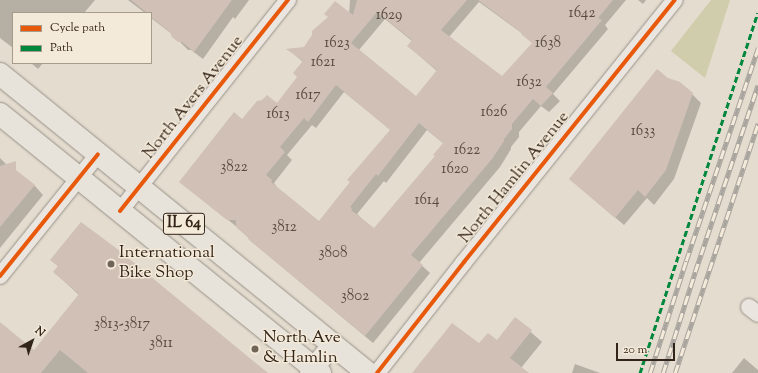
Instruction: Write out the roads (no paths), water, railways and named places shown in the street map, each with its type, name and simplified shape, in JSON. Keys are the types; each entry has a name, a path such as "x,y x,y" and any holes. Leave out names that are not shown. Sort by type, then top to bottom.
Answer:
{"main road":[{"name":"IL 64","path":"0,74 368,373"},
{"name":"IL 64","path":"0,114 315,371"}],"street":[{"name":"North Avers Avenue","path":"120,211 288,0"},
{"name":"North Hamlin Avenue","path":"377,373 452,277 675,0"},
{"path":"0,276 98,154"},
{"path":"315,371 333,344"}],"railway":[{"path":"650,373 758,48"},
{"path":"663,373 695,272 758,85"},
{"path":"675,373 758,123"}],"place":[{"name":"International Bike Shop","path":"111,264"},
{"name":"North Ave & Hamlin","path":"255,349"}]}
